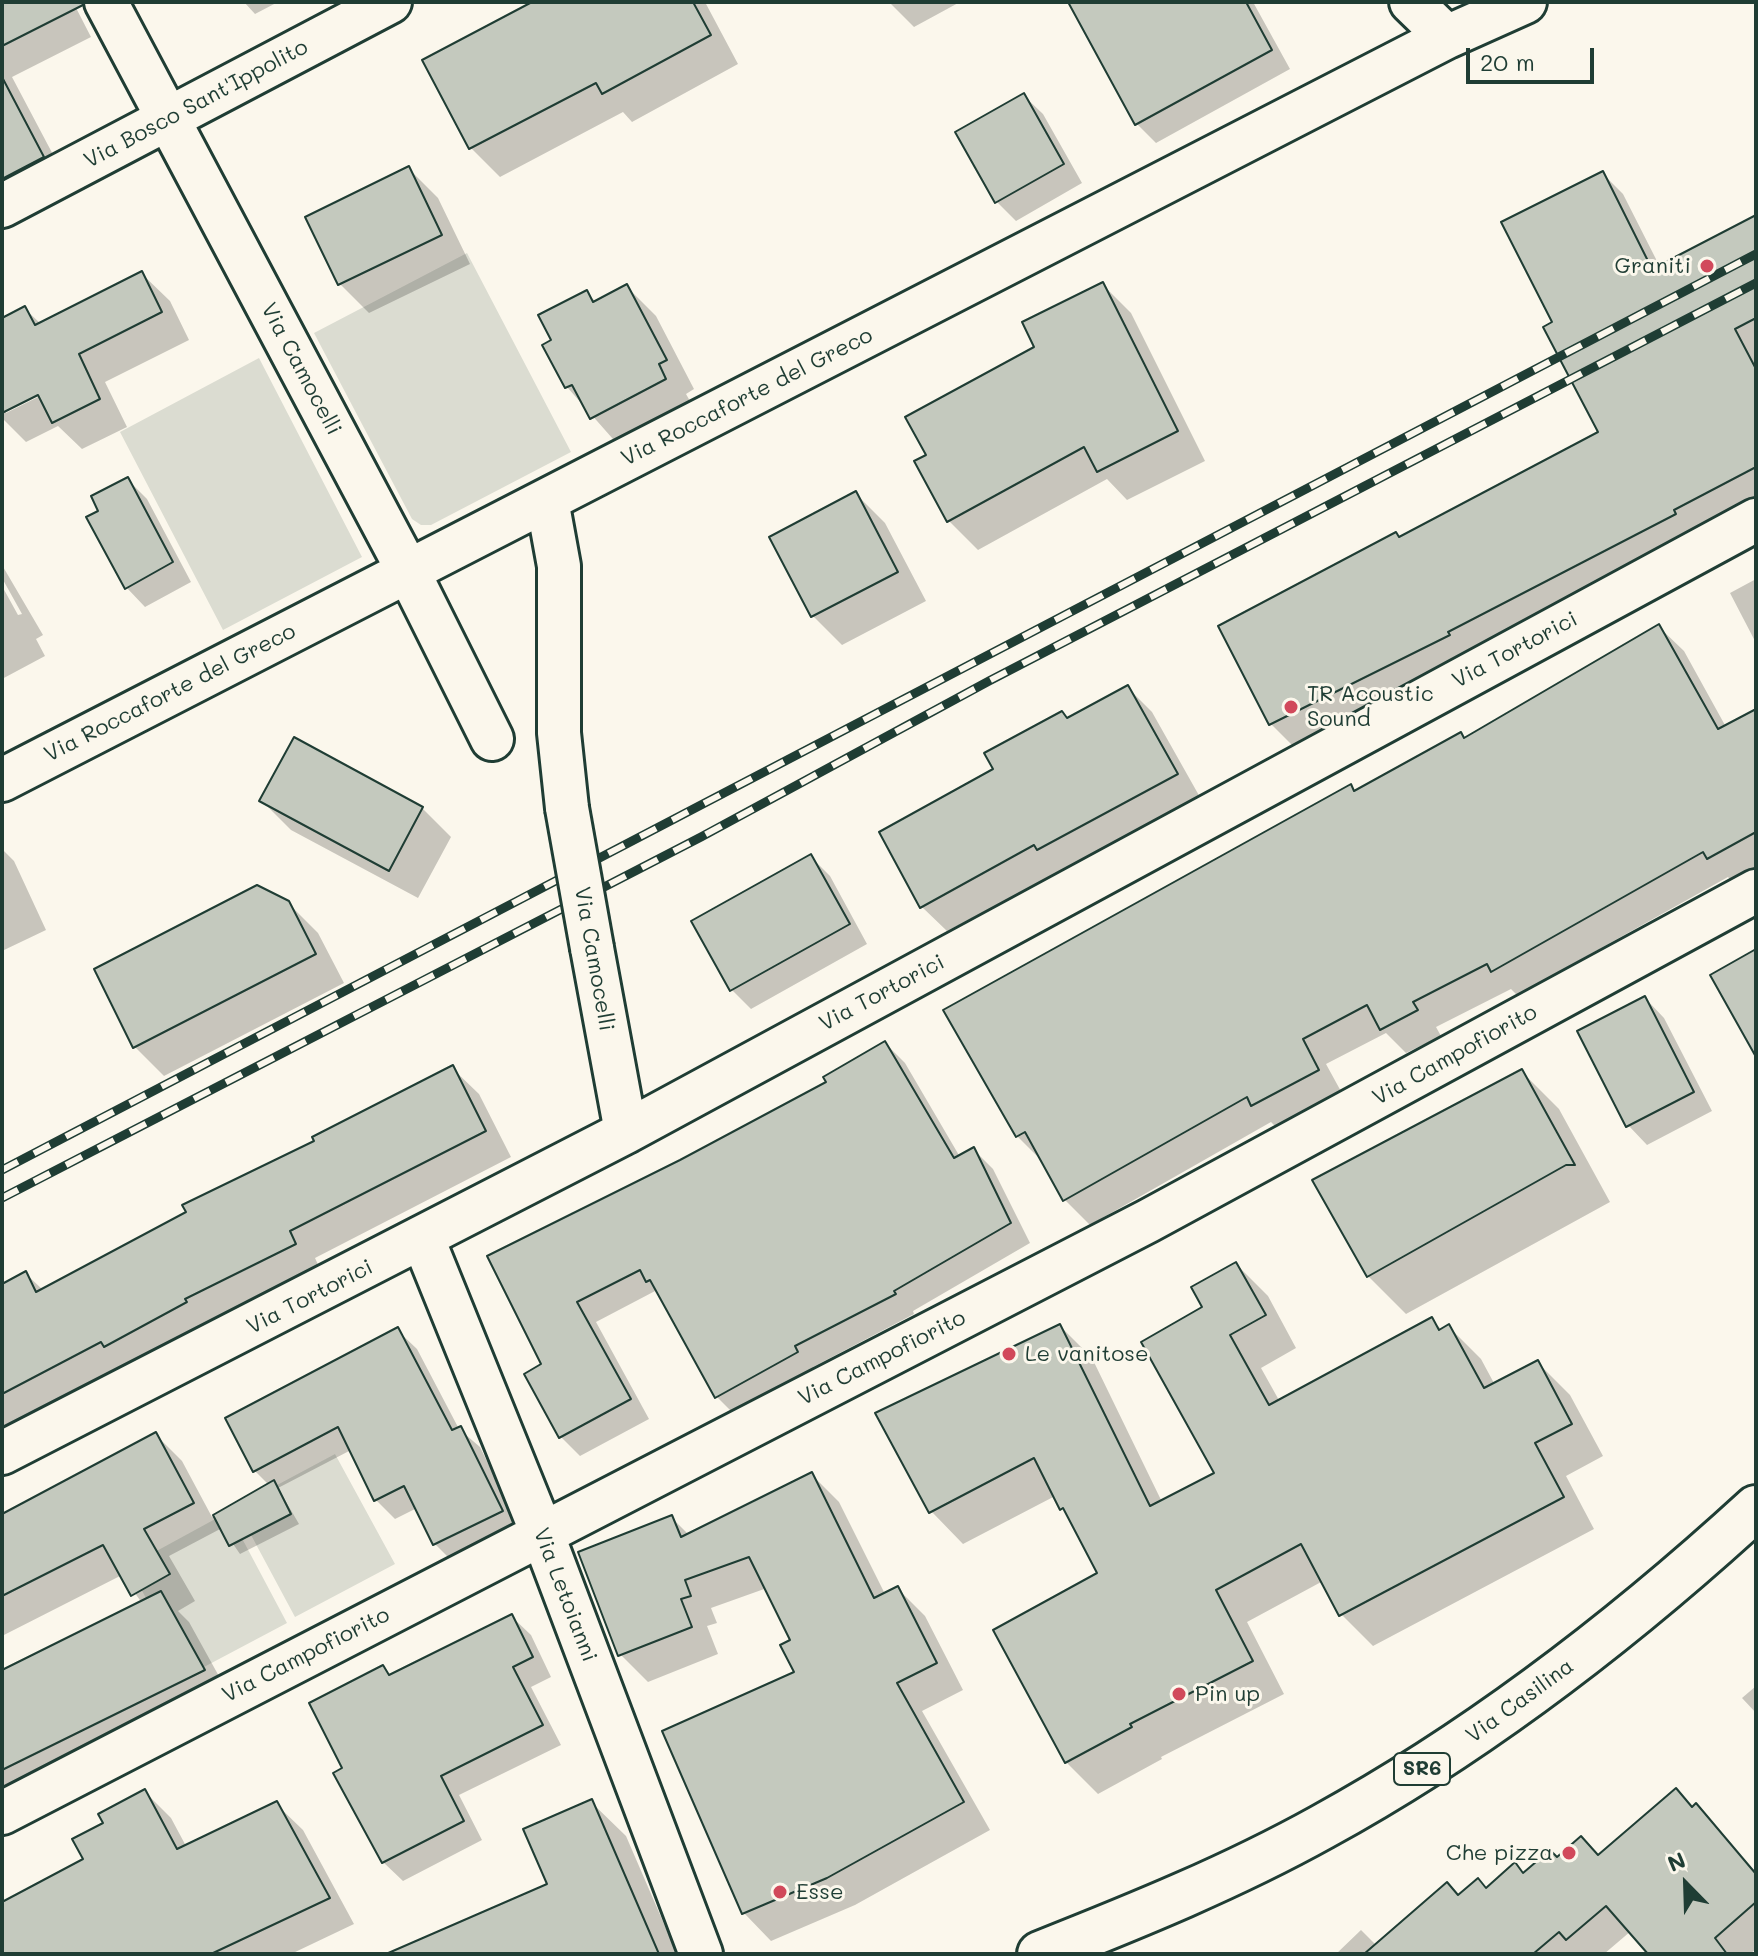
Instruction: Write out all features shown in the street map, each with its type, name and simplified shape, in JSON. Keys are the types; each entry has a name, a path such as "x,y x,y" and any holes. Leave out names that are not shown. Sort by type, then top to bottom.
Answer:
{"main road":[{"name":"Via Casilina","path":"1040,1954 1255,1862 1418,1771 1578,1660 1667,1588 1756,1508"}],"street":[{"name":"Via Camocelli","path":"106,2 408,571 492,739"},
{"name":"Via Bosco Sant'Ippolito","path":"2,206 390,2"},
{"path":"1411,2 1447,37"},
{"name":"Via Roccaforte del Greco","path":"2,780 1447,37 1525,2"},
{"name":"Via Camocelli","path":"547,500 559,566 559,733 567,808 626,1132"},
{"name":"Via Tortorici","path":"2,1453 626,1132 1756,520"},
{"name":"Via Campofiorito","path":"2,1813 1148,1221 1756,891"},
{"name":"Via Letoianni","path":"423,1239 542,1533 701,1954"}],"shaded area":[{"path":"467,253 571,452 431,525 421,525 412,519 314,333"},
{"path":"259,358 362,557 223,630 120,432"},
{"path":"335,1454 395,1564 295,1617 236,1507"},
{"path":"228,1512 287,1623 187,1676 129,1566"}],"building":[{"path":"2,2 82,2 83,5 2,46"},
{"path":"532,2 693,2 711,35 602,94 596,83 469,149 422,60"},
{"path":"1068,2 1246,2 1272,50 1135,125"},
{"path":"2,77 44,157 2,179"},
{"path":"1024,93 1064,164 995,203 955,132"},
{"path":"409,166 442,235 338,285 305,217"},
{"path":"1603,171 1652,269 1756,215 1756,318 1735,329 1756,369 1756,467 1674,510 1676,514 1448,632 1450,635 1269,725 1218,626 1396,532 1399,537 1598,432 1543,327 1552,322 1501,222"},
{"path":"142,271 162,312 79,354 100,399 52,423 38,395 2,413 2,318 25,306 35,325"},
{"path":"1103,282 1178,431 1097,472 1084,447 947,522 914,461 926,455 905,417 1034,347 1022,322"},
{"path":"627,284 667,360 659,364 666,379 590,419 572,385 565,388 542,345 551,340 538,315 587,290 593,302"},
{"path":"128,477 173,562 125,589 86,517 98,511 91,496"},
{"path":"856,491 898,572 811,617 769,537"},
{"path":"1659,624 1718,729 1756,709 1756,832 1707,859 1703,852 1491,972 1487,964 1413,1002 1418,1010 1380,1030 1367,1005 1303,1039 1319,1070 1251,1106 1247,1097 1063,1201 1025,1132 1016,1137 943,1010 1351,784 1354,791 1461,732 1464,738"},
{"path":"1128,685 1178,774 1037,850 1034,845 920,908 879,832 993,769 984,753 1062,711 1067,718"},
{"path":"294,737 423,807 389,871 259,801"},
{"path":"811,854 850,924 730,991 691,921"},
{"path":"257,885 289,901 316,954 133,1048 94,969"},
{"path":"1756,949 1756,1057 1710,975"},
{"path":"1645,996 1694,1092 1626,1127 1577,1031"},
{"path":"885,1041 954,1158 974,1147 1011,1223 894,1291 896,1294 795,1346 798,1352 715,1398 650,1280 646,1282 640,1270 577,1302 631,1399 559,1438 524,1374 541,1364 487,1256 680,1160 826,1082 823,1077"},
{"path":"453,1065 486,1131 290,1231 296,1244 185,1299 187,1302 104,1347 101,1342 2,1394 2,1284 26,1271 36,1292 186,1212 182,1205 314,1141 312,1137"},
{"path":"1522,1069 1575,1165 1566,1165 1367,1277 1312,1180"},
{"path":"1236,1262 1266,1315 1230,1335 1269,1405 1432,1317 1439,1330 1449,1324 1484,1388 1538,1360 1572,1424 1535,1443 1564,1497 1339,1616 1301,1544 1216,1590 1253,1661 1130,1724 1132,1727 1065,1763 993,1630 1097,1573 1063,1508 1060,1510 1034,1458 929,1513 875,1413 1060,1324 1150,1506 1214,1473 1141,1342 1202,1307 1191,1287"},
{"path":"398,1327 452,1430 461,1426 503,1511 433,1545 404,1486 374,1501 338,1427 253,1472 225,1418"},
{"path":"156,1432 194,1503 144,1529 170,1574 131,1596 103,1545 2,1596 2,1514"},
{"path":"812,1472 874,1598 898,1586 937,1663 897,1683 964,1802 827,1878 742,1914 662,1731 794,1672 780,1645 790,1640 749,1557 685,1580 691,1596 681,1599 692,1627 618,1656 578,1552 672,1515 681,1537"},
{"path":"274,1480 291,1514 229,1546 213,1515"},
{"path":"161,1591 205,1670 2,1770 2,1670"},
{"path":"512,1614 533,1657 513,1667 543,1725 441,1776 464,1821 382,1863 333,1773 342,1768 309,1703 383,1665 389,1675"},
{"path":"1676,1788 1692,1807 1696,1803 1756,1874 1756,1902 1715,1938 1727,1954 1648,1954 1606,1906 1566,1940 1559,1932 1533,1954 1364,1954 1447,1882 1458,1895 1478,1878 1486,1888 1515,1862 1523,1873 1550,1850 1557,1857 1581,1836 1598,1855"},
{"path":"145,1789 177,1849 277,1801 330,1898 211,1954 2,1954 2,1902 83,1859 72,1839 103,1823 98,1814"},
{"path":"592,1799 659,1954 386,1954 547,1884 523,1829"}],"railway":[{"path":"2,1170 1756,254"},
{"path":"2,1198 701,837 989,681 1756,283"}],"place":[{"name":"Graniti","path":"1707,266"},
{"name":"TR Acoustic Sound","path":"1291,707"},
{"name":"Le vanitose","path":"1009,1354"},
{"name":"Pin up","path":"1179,1694"},
{"name":"Che pizza","path":"1569,1853"},
{"name":"Esse","path":"780,1892"}]}
